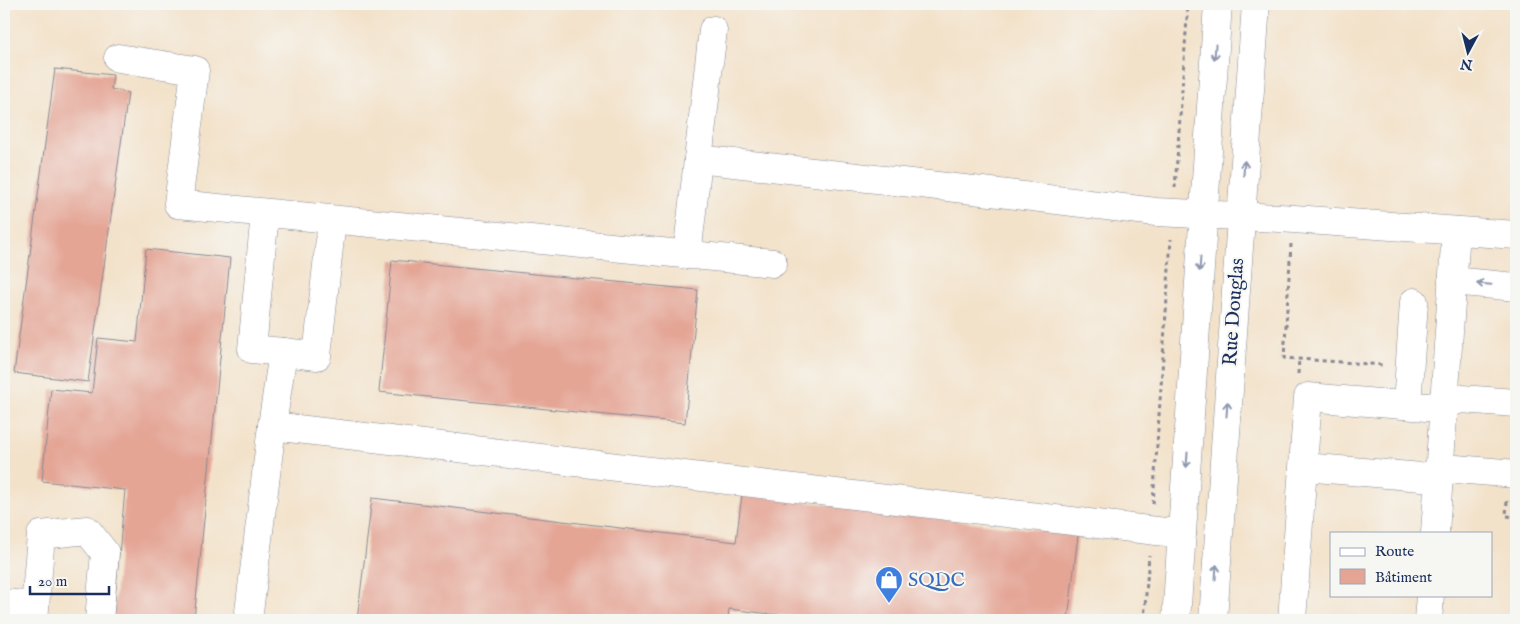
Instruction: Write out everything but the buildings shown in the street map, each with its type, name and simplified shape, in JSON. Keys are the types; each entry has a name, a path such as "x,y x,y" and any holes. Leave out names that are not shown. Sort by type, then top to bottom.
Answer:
{"street":[{"name":"Rue Douglas","path":"1176,620 1218,4"},
{"name":"Rue Douglas","path":"1213,620 1256,4"},
{"path":"687,254 713,30"},
{"path":"118,58 195,70 178,204 773,263"},
{"path":"698,159 1156,212 1516,235"},
{"path":"265,213 252,348 317,356 332,220"},
{"path":"1434,532 1456,231"},
{"path":"1452,281 1516,286"},
{"path":"1407,405 1414,302"},
{"path":"248,620 283,352"},
{"path":"1292,620 1308,397 1426,407 1461,399 1516,403"},
{"path":"272,426 1182,534"},
{"path":"1304,467 1422,477 1456,469 1516,474"},
{"path":"4,603 34,613 41,535 87,530 105,553 99,620"},
{"path":"1428,620 1430,596"}],"path":[{"path":"1174,191 1188,4"},
{"path":"1292,239 1284,358 1386,366"},
{"path":"1152,508 1170,256"},
{"path":"1144,620 1146,582"}],"place":[{"name":"SQDC","path":"889,604"}]}
